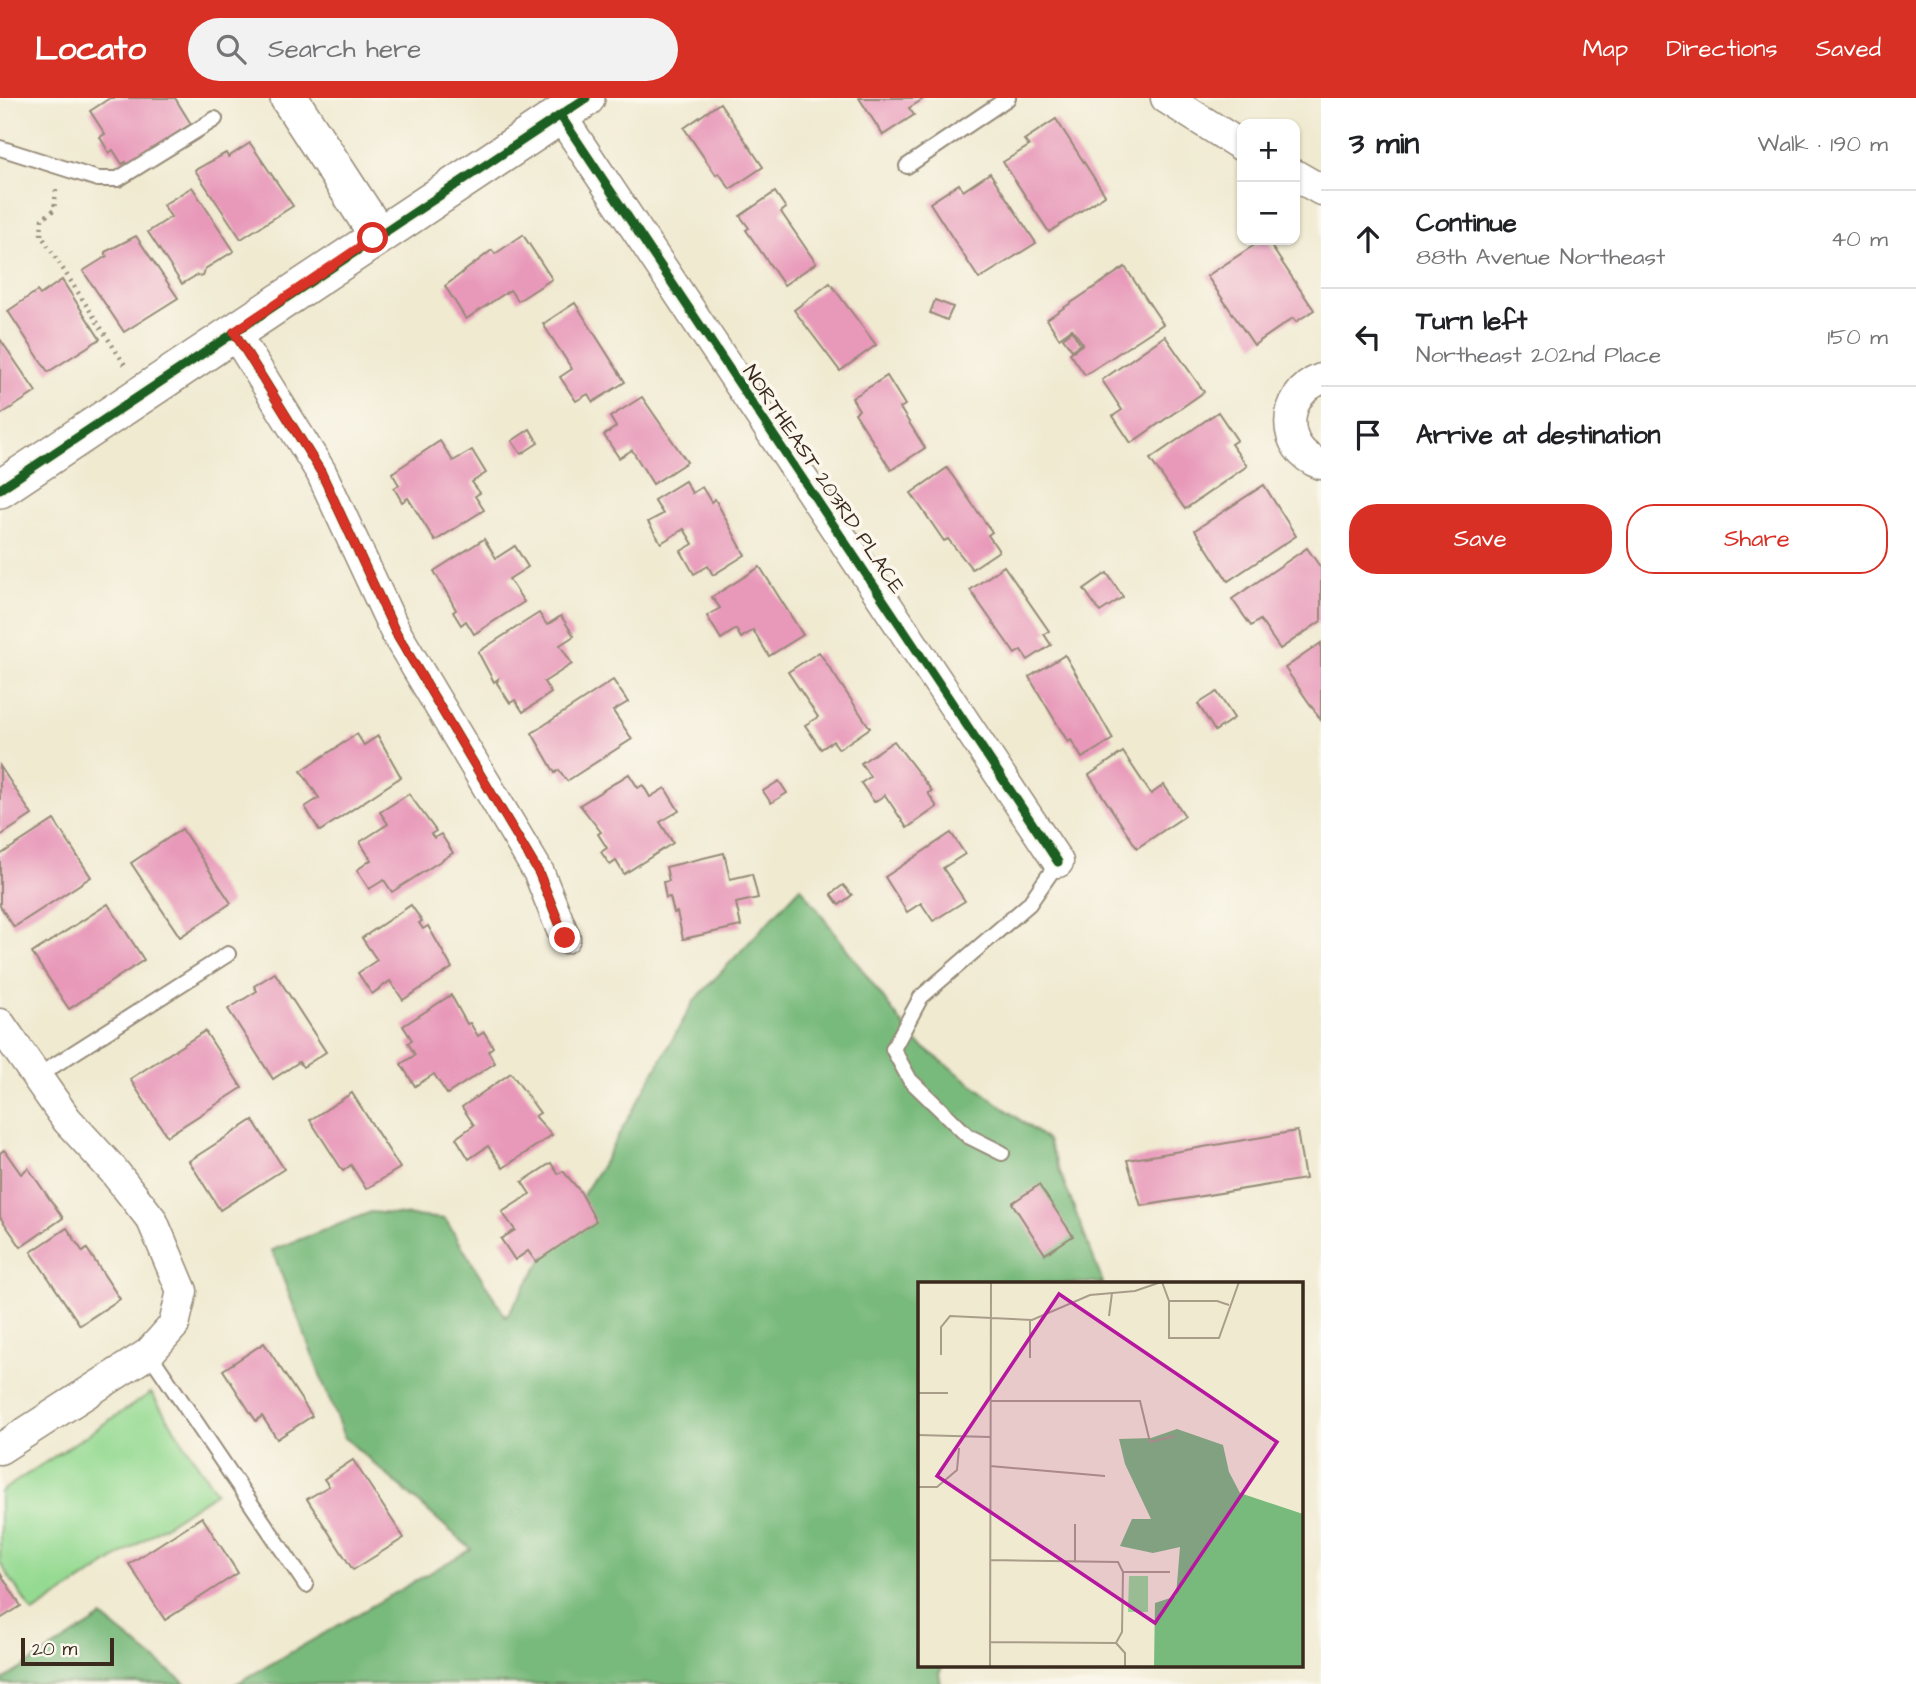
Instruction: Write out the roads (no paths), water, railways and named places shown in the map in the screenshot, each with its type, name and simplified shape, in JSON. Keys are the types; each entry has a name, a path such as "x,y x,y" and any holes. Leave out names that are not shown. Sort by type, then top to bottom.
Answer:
{"street":[{"path":"289,98 377,235"},
{"path":"1166,98 1237,143"},
{"path":"0,489 377,235 573,107"},
{"name":"NORTHEAST 203RD PLACE","path":"573,107 1058,862"},
{"path":"1300,178 1321,190"},
{"path":"234,332 321,472 396,633 539,873 565,938"},
{"path":"1321,379 1306,386 1296,397 1290,410 1289,424 1293,440 1301,453 1321,464"},
{"path":"0,1024 67,1120 113,1170 152,1220 182,1291 174,1325 149,1353 0,1449"}],"lane":[{"path":"907,166 1008,98"},
{"path":"0,148 98,179 118,179 215,119"},
{"path":"1002,1153 968,1136 910,1080 893,1049 920,997 1029,904 1058,862"},
{"path":"36,1077 228,954"},
{"path":"149,1353 306,1585"}]}
